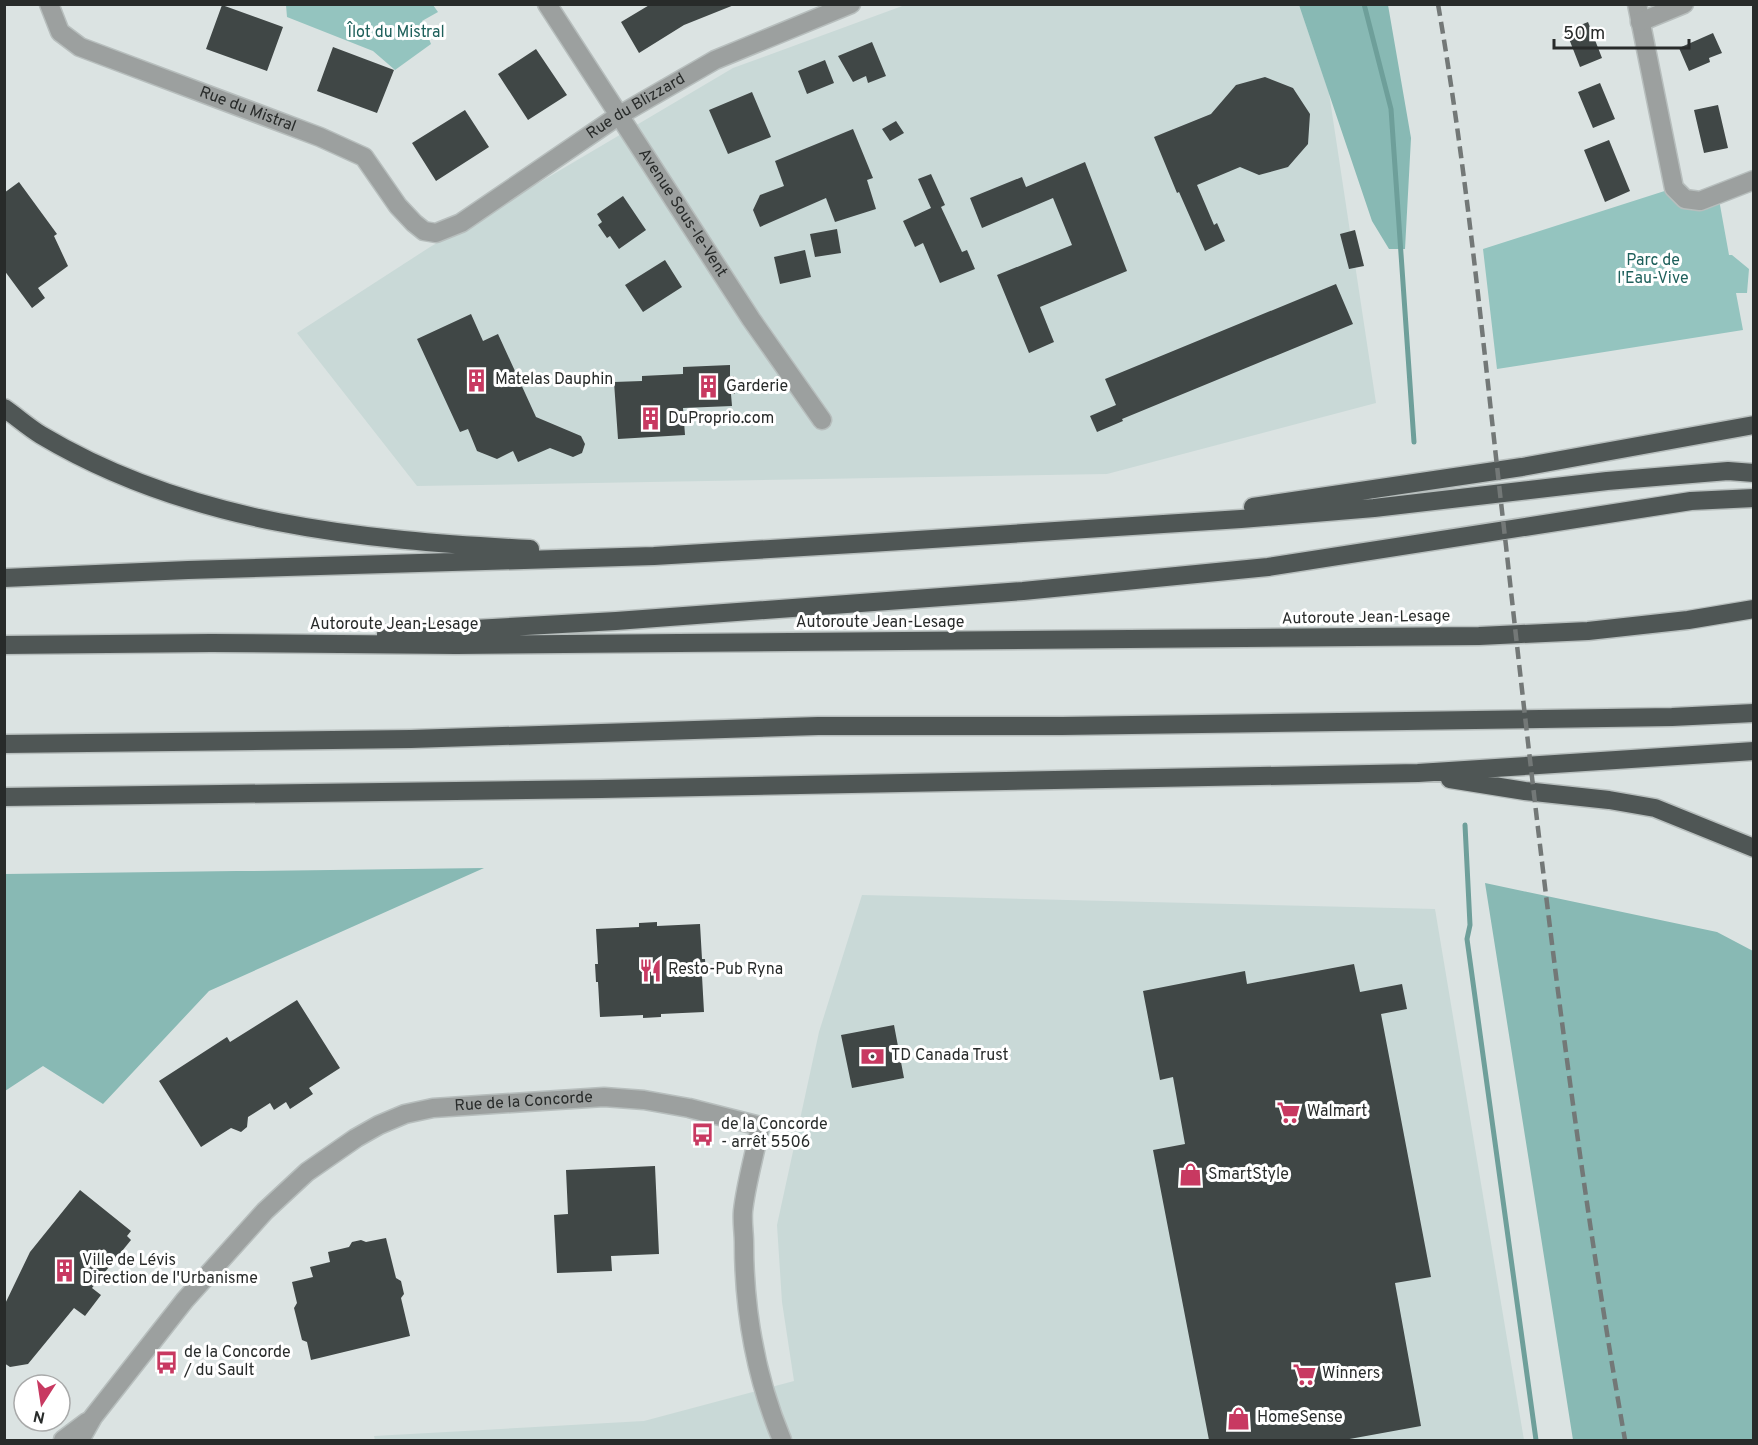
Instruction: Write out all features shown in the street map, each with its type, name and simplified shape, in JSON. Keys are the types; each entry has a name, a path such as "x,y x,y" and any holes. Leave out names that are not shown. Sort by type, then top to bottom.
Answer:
{"highway":[{"path":"4,408 40,434 100,466 166,492 232,513 305,528 382,539 654,556"},
{"path":"1114,528 1522,466 1754,425"},
{"path":"4,578 654,556 1114,528 1363,509 1717,472 1754,473"},
{"path":"211,643 616,621 1046,589 1268,567 1691,501 1754,498"},
{"name":"Autoroute Jean-Lesage","path":"4,645 211,643 456,645 1479,636 1588,631 1688,620 1754,609"},
{"path":"4,744 411,739 818,726 1074,726 1672,717 1754,713"},
{"path":"4,797 612,789 1418,773 1754,751"},
{"path":"1418,773 1525,791 1609,800 1655,808 1754,849"}],"street":[{"name":"Rue du Mistral","path":"49,4 60,32 80,47 320,137 364,157 398,206 414,223 424,231 436,233"},
{"name":"Avenue Sous-le-Vent","path":"547,4 751,319 822,420"},
{"name":"Rue du Blizzard","path":"436,233 461,224 618,116 715,60 851,4"},
{"path":"1684,4 1639,13 1674,188 1685,199 1700,201 1754,180"},
{"name":"Rue de la Concorde","path":"80,1440 93,1417 185,1300 265,1211 307,1172 356,1138 405,1114 433,1108 604,1098 644,1100 690,1108 760,1126 743,1211 744,1272 749,1322 760,1377 769,1409 782,1440"},
{"name":"Rue de la Concorde","path":"63,1440 93,1417"}],"shaded area":[{"path":"905,5 1299,5 1329,93 1376,403 1107,474 417,486 297,333 430,247 733,68"},
{"path":"1299,5 1388,5 1411,138 1405,249 1389,249 1372,221"},
{"path":"484,868 209,991 103,1104 43,1066 5,1091 5,874"},
{"path":"1485,883 1717,932 1753,951 1753,1440 1573,1440"},
{"path":"862,895 1435,909 1524,1440 375,1440 374,1436 644,1421 794,1381 782,1302 777,1225 819,1032"}],"green space":[{"name":"Îlot du Mistral","path":"286,5 433,5 438,12 422,21 431,44 395,70 373,51 287,17"},
{"name":"Parc de l'Eau-Vive","path":"1674,188 1685,199 1718,194 1729,255 1749,269 1747,293 1736,293 1743,330 1497,369 1483,249"}],"building":[{"path":"651,4 734,5 684,25 639,53 621,22"},
{"path":"222,5 283,27 267,71 206,49"},
{"path":"1588,22 1602,58 1580,67 1566,31"},
{"path":"1713,33 1722,53 1709,58 1710,62 1689,71 1679,48"},
{"path":"872,42 886,76 868,83 866,76 853,82 838,56"},
{"path":"333,47 394,70 377,113 317,91"},
{"path":"536,49 567,95 528,120 498,74"},
{"path":"825,60 834,83 807,94 798,71"},
{"path":"1265,77 1293,88 1310,114 1308,144 1288,167 1259,175 1240,167 1197,185 1214,225 1217,223 1225,241 1205,251 1179,192 1177,193 1154,137 1211,114 1236,85"},
{"path":"1600,83 1615,119 1593,128 1578,92"},
{"path":"752,92 771,137 728,154 709,110"},
{"path":"1718,105 1728,148 1704,153 1694,110"},
{"path":"465,110 489,147 436,181 412,143"},
{"path":"896,121 904,133 890,141 882,129"},
{"path":"853,129 873,178 867,180 876,209 835,222 826,198 760,227 753,210 760,195 784,186 775,161"},
{"path":"1609,140 1630,191 1605,202 1584,150"},
{"path":"1085,162 1127,271 1040,307 1054,342 1029,353 997,275 1072,245 1053,198 982,228 970,198 1022,177 1026,187"},
{"path":"931,174 945,205 941,207 962,252 967,250 975,269 940,283 923,243 915,247 903,221 931,208 918,179"},
{"path":"19,182 57,234 54,236 68,266 38,288 45,298 32,308 4,270 4,193"},
{"path":"623,196 646,230 619,249 598,225 602,222 597,214"},
{"path":"837,229 841,253 815,257 810,234"},
{"path":"1355,230 1364,266 1349,269 1340,234"},
{"path":"805,250 811,277 780,284 774,257"},
{"path":"665,260 682,287 643,312 625,285"},
{"path":"1336,284 1353,324 1122,419 1123,421 1097,432 1090,416 1116,405 1105,379"},
{"name":"Matelas Dauphin","path":"471,314 483,341 498,334 536,417 581,436 585,444 582,453 573,457 550,448 518,462 513,451 497,459 477,451 468,429 460,432 417,339"},
{"path":"730,365 730,376 734,376 735,394 731,394 732,406 683,408 685,435 618,439 614,382 642,381 642,376 683,374 683,367"},
{"name":"Resto-Pub Ryna","path":"657,922 657,926 700,924 702,959 705,959 706,976 702,976 704,1012 661,1014 661,1017 643,1018 643,1015 600,1017 595,964 598,964 596,929 639,927 639,923"},
{"name":"Walmart","path":"1354,964 1360,992 1402,984 1407,1009 1381,1014 1431,1277 1395,1283 1421,1426 1344,1440 1209,1440 1153,1150 1185,1144 1173,1077 1160,1080 1143,991 1245,971 1247,984"},
{"path":"297,1000 340,1068 309,1088 313,1094 290,1109 286,1102 274,1110 270,1103 248,1117 247,1127 241,1132 231,1128 201,1147 159,1081 227,1037 230,1042"},
{"name":"TD Canada Trust","path":"894,1025 904,1078 852,1088 841,1035"},
{"path":"655,1166 659,1254 611,1256 612,1271 557,1273 554,1215 568,1214 566,1170"},
{"name":"Ville de Lévis Direction de l'Urbanisme","path":"80,1190 131,1231 127,1236 131,1240 92,1288 101,1295 85,1316 74,1308 28,1364 10,1367 4,1363 4,1306 30,1252"},
{"path":"386,1238 396,1278 401,1281 404,1294 401,1298 410,1336 311,1360 307,1342 302,1340 294,1308 297,1303 292,1282 313,1277 310,1267 330,1262 328,1252 349,1247 352,1242"}],"waterway":[{"path":"1364,4 1391,109 1414,442"},
{"path":"1465,825 1470,925 1467,939 1536,1440"}],"railway":[{"path":"1438,4 1468,207 1558,994 1589,1217 1625,1440"}],"place":[{"name":"Matelas Dauphin","path":"477,380"},
{"name":"Garderie","path":"708,387"},
{"name":"DuProprio.com","path":"650,419"},
{"name":"Resto-Pub Ryna","path":"650,970"},
{"name":"TD Canada Trust","path":"873,1056"},
{"name":"Walmart","path":"1289,1112"},
{"name":"de la Concorde - arrêt 5506","path":"703,1134"},
{"name":"SmartStyle","path":"1190,1175"},
{"name":"Ville de Lévis Direction de l'Urbanisme","path":"64,1270"},
{"name":"de la Concorde / du Sault","path":"166,1362"},
{"name":"Winners","path":"1304,1374"},
{"name":"HomeSense","path":"1239,1418"}]}
